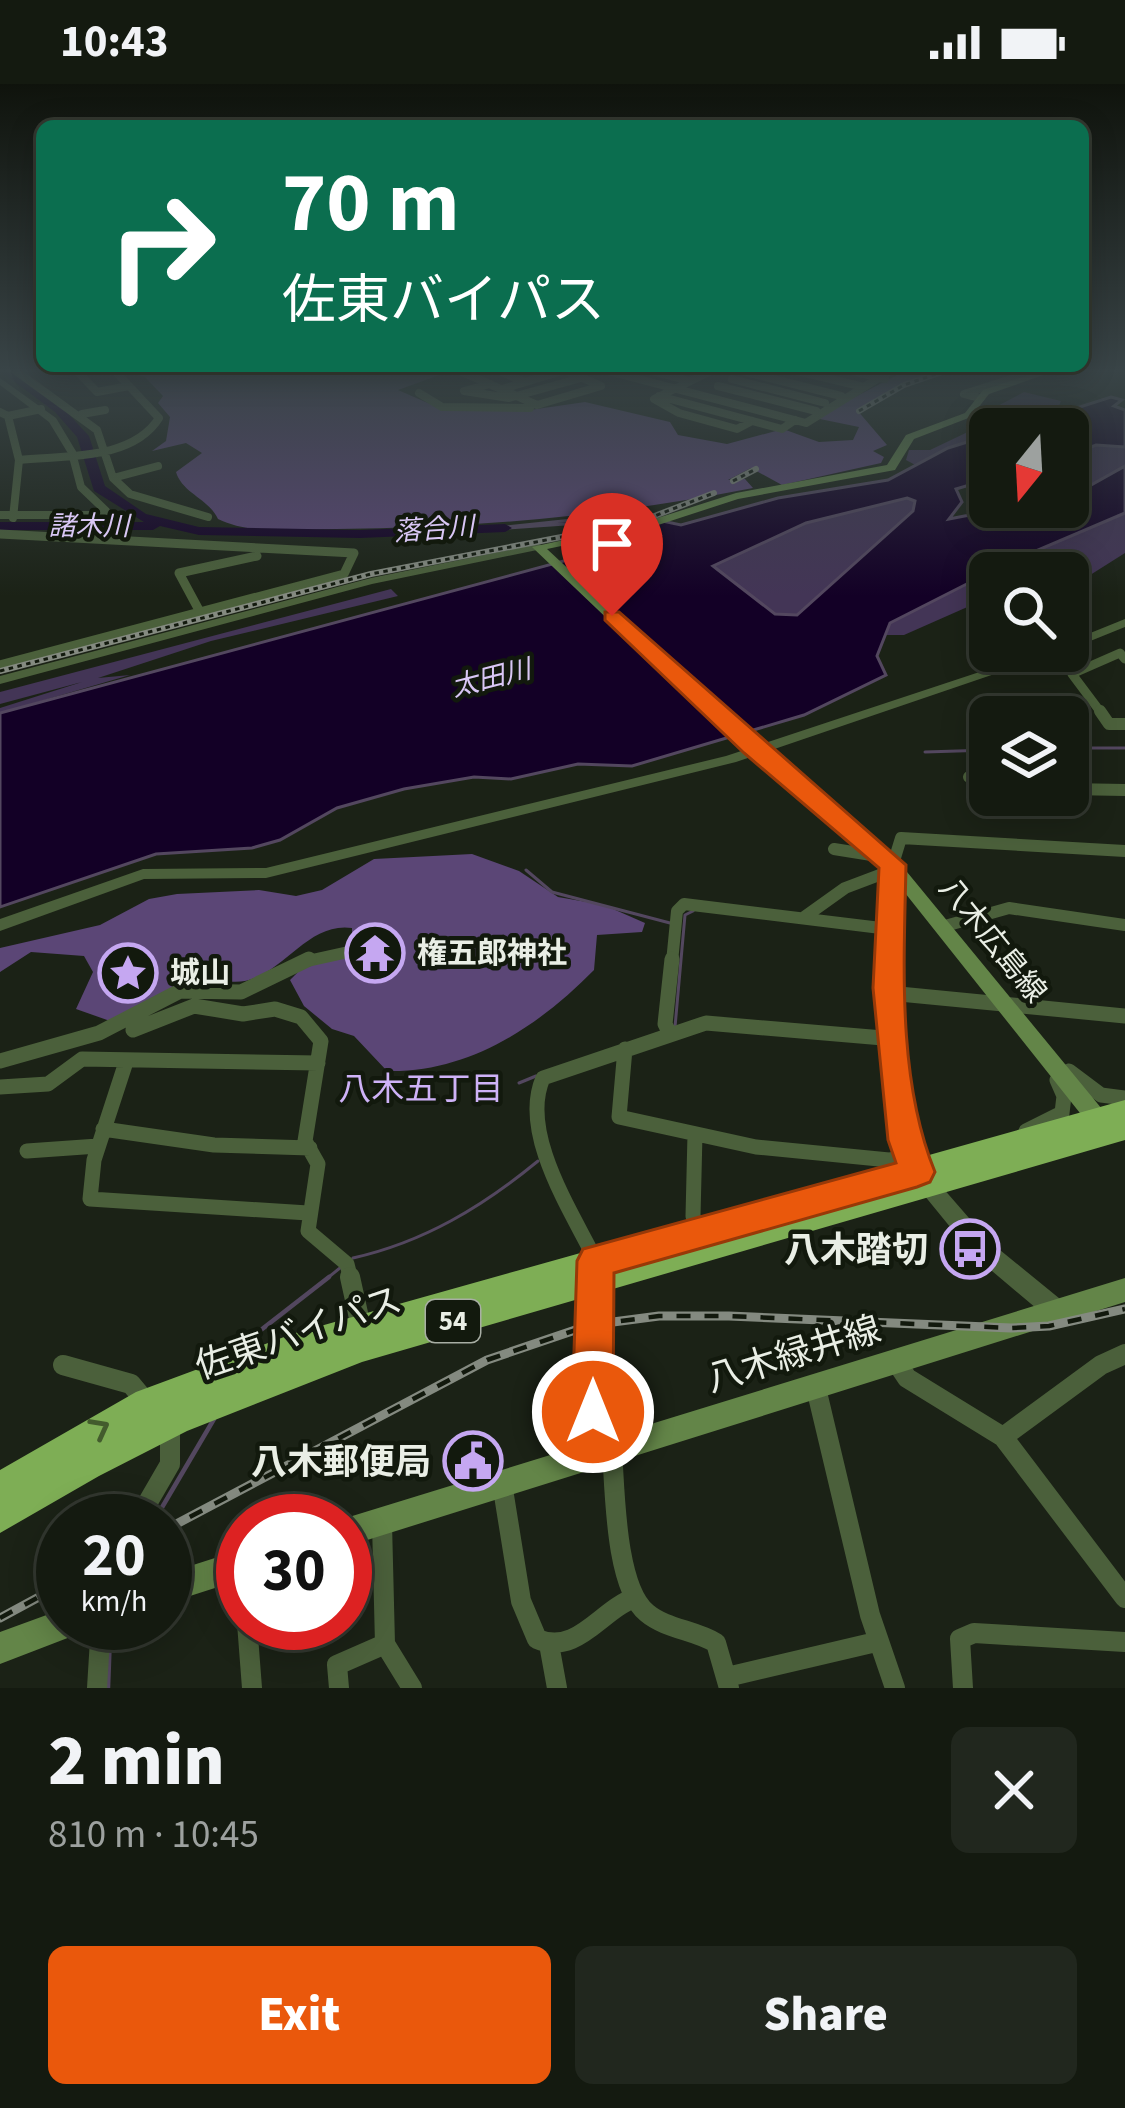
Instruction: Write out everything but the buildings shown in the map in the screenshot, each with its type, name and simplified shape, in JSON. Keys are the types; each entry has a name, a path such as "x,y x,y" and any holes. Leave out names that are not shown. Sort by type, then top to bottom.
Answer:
{"highway":[{"name":"佐東バイパス","path":"0,1489 158,1412 361,1327 594,1272 700,1232 919,1171 1110,1127 1125,1110"},
{"name":"佐東バイパス","path":"0,1516 158,1412 919,1171 1017,1142 1110,1127"}],"main road":[{"path":"541,550 648,526 736,496 891,469 905,446"},
{"name":"八木広島線","path":"541,550 753,747 888,864 1110,1127"},
{"name":"八木緑井線","path":"372,1523 1125,1290"},
{"path":"0,1648 36,1635"}],"street":[{"path":"0,533 14,517 19,460 14,446"},
{"path":"0,515 103,514 106,511 82,493 75,480 71,446"},
{"path":"103,446 113,478 149,503 208,517"},
{"path":"19,460 120,446"},
{"path":"113,478 158,466"},
{"path":"0,533 176,540 210,549 354,553 344,574 0,664"},
{"path":"0,680 371,581 541,550"},
{"path":"200,612 178,573 266,551"},
{"path":"314,552 317,581"},
{"path":"1089,638 1125,623"},
{"path":"1089,667 1123,654"},
{"path":"0,926 143,874 266,873 753,747 990,672"},
{"path":"1076,672 1072,674 1108,724 1125,724"},
{"path":"1089,789 1125,790"},
{"path":"1058,1311 981,1248 919,1171 889,993 888,864 901,838 908,836 1125,851"},
{"path":"834,849 888,864"},
{"path":"802,919 888,864"},
{"path":"670,1034 665,1024 677,911 684,904 889,929"},
{"path":"945,926 1009,908 1125,925"},
{"path":"0,1060 99,1034 180,992 241,992 315,956 371,946"},
{"path":"889,993 1125,1016"},
{"path":"133,1030 194,1006 243,1014 275,1009 313,1028 322,1041 305,1141 318,1164 308,1231 347,1264 361,1327"},
{"path":"876,1642 728,1683 716,1643 645,1612 635,1598 601,1450 594,1272 554,1172 535,1095 536,1086 555,1072 706,1023 895,1039"},
{"path":"1041,1047 1088,1088 1125,1098"},
{"path":"1017,1142 1028,1128 1064,1107 1060,1085 1041,1047"},
{"path":"625,1049 619,1117 756,1147 889,1160 919,1171"},
{"path":"0,1087 48,1084 82,1059 318,1063"},
{"path":"126,1062 100,1138 90,1199 308,1213"},
{"path":"695,1134 693,1216 700,1232"},
{"path":"27,1151 100,1138 310,1148"},
{"path":"1003,1437 1101,1365 1125,1354"},
{"path":"897,1363 907,1378 1003,1437 1125,1598"},
{"path":"63,1365 131,1384 158,1412 176,1444 172,1466 154,1494"},
{"path":"817,1388 838,1455 876,1642 895,1688"},
{"path":"502,1482 520,1601 537,1639 549,1645 591,1632 616,1604 635,1598"},
{"path":"382,1520 385,1644 412,1688"},
{"path":"963,1688 957,1654 960,1640 974,1633 1125,1642"},
{"path":"338,1688 337,1665 385,1644"},
{"path":"549,1645 557,1688"},
{"path":"97,1688 99,1650"},
{"path":"249,1650 252,1688"}],"shaded area":[{"path":"191,446 885,446 873,451 884,457 881,463 782,485 751,468 728,480 745,479 753,488 598,513 442,526 276,530 246,528 218,519 184,485 176,472 202,453"},
{"path":"955,446 919,467 906,460 909,450"},
{"path":"1125,447 1125,466 1089,486 1089,448"},
{"path":"907,498 915,501 913,511 797,615 775,614 712,566 806,523"},
{"path":"1125,513 1125,553 1089,576 1089,552 1033,552"},
{"path":"643,523 371,575 0,673 0,668 369,572"},
{"path":"969,583 969,606 904,635 885,635 890,623"},
{"path":"391,589 398,596 211,641 98,678 130,675 0,713 0,708 82,682 0,704 0,692"},
{"path":"472,854 519,871 558,897 604,905 645,923 642,932 597,935 594,970 572,991 500,1043 446,1064 387,1071 354,1036 332,1029 304,1006 290,980 305,965 352,947 352,928 315,936 250,980 231,982 209,975 177,985 110,1021 76,1009 93,972 84,956 31,952 0,972 0,948 100,925 149,899 259,890 296,896 322,890 374,859"}],"water":[{"name":"太田川","path":"969,446 969,485 956,489 962,502 949,519 969,515 969,528 1089,528 1089,486 1125,466 1125,513 1033,552 969,552 969,583 890,623 877,656 886,675 804,715 632,766 578,764 511,779 474,777 404,789 337,808 280,840 252,848 156,854 0,907 0,713 660,535 649,522 637,519 478,530 629,514 681,525 778,498 888,480 948,448","holes":["907,498 915,501 913,511 797,615 775,614 713,566 806,523"]}],"waterway":[{"name":"落合川","path":"86,446 99,488 141,517 199,531 360,534 505,528"},
{"name":"諸木川","path":"0,526 153,526"},
{"path":"1089,748 1125,748"},
{"path":"925,752 969,751"},
{"path":"526,870 552,892 670,923"},
{"path":"675,1027 685,915 693,911"},
{"path":"882,971 884,999"},
{"path":"519,1083 536,1076"},
{"path":"353,1258 404,1243 451,1221 538,1161"},
{"path":"325,1280 340,1268"},
{"path":"243,1344 329,1277"},
{"path":"170,1494 214,1419"},
{"path":"108,1688 109,1650"}],"railway":[{"path":"733,481 756,469"},
{"path":"0,671 371,574 639,522 714,493"},
{"path":"192,1516 487,1360 590,1325 659,1316 729,1316 1011,1328 1049,1326 1125,1309"},
{"path":"0,1618 36,1599"}],"place":[{"name":"権五郎神社","path":"375,953"},
{"name":"城山","path":"128,973"},
{"name":"八木踏切","path":"970,1249"},
{"name":"八木郵便局","path":"473,1461"}],"district":[{"name":"八木五丁目","path":"421,1088"}],"route":[{"path":"593,1412 590,1325 596,1261 917,1172 905,1140 888,988 892,865 752,748 612,616"}]}
